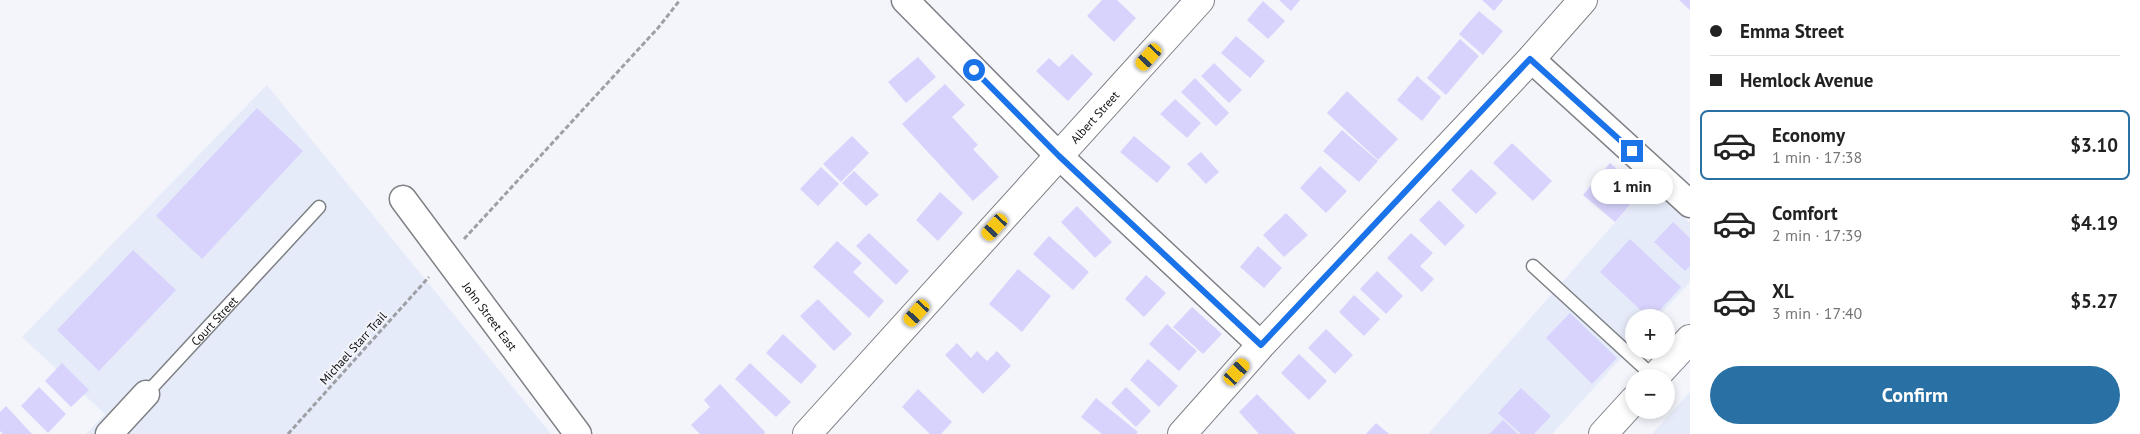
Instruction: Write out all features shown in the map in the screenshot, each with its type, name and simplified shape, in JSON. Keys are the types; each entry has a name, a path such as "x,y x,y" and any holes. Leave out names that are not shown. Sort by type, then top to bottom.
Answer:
{"street":[{"path":"905,0 1059,156 1261,345"},
{"name":"Albert Street","path":"808,434 1200,0"},
{"path":"1190,431 1261,345 1530,59 1583,0"},
{"path":"1530,59 1690,204"},
{"name":"John Street East","path":"403,199 578,434"},
{"path":"1662,369 1690,339"},
{"name":"Court Street","path":"109,434 146,394"},
{"path":"1604,434 1625,410"}],"lane":[{"name":"Court Street","path":"146,394 319,206"},
{"path":"1533,266 1645,369"}],"path":[{"path":"459,244 658,28 680,0"},
{"name":"Michael Starr Trail","path":"288,434 432,274"}],"shaded area":[{"path":"267,85 551,434 86,434 105,414 22,337"},
{"path":"1649,184 1690,223 1690,282 1665,309 1625,309 1625,354 1552,434 1428,434"},
{"path":"1690,392 1690,434 1652,434 1666,419 1675,419 1675,409"}],"building":[{"path":"1102,0 1117,0 1136,18 1114,42 1087,16"},
{"path":"1279,0 1300,0 1291,11"},
{"path":"1482,0 1503,0 1494,11"},
{"path":"1679,0 1690,0 1690,10"},
{"path":"1263,1 1285,21 1268,39 1247,20"},
{"path":"1479,11 1503,31 1483,55 1459,34"},
{"path":"1236,36 1265,61 1250,78 1221,53"},
{"path":"1460,39 1479,56 1446,95 1427,78"},
{"path":"1072,54 1093,74 1068,101 1036,71 1049,58 1059,67"},
{"path":"918,57 936,77 906,103 888,82"},
{"path":"1214,63 1242,90 1229,103 1201,76"},
{"path":"1417,76 1441,97 1422,121 1397,100"},
{"path":"1195,78 1229,113 1216,126 1181,92"},
{"path":"945,84 965,105 952,117 978,145 973,149 999,177 973,201 902,124"},
{"path":"1347,91 1398,139 1378,160 1327,113"},
{"path":"1175,99 1201,123 1187,138 1160,114"},
{"path":"257,108 303,151 202,259 156,216"},
{"path":"1342,130 1378,161 1359,182 1323,151"},
{"path":"852,136 869,153 841,182 823,164"},
{"path":"1134,136 1171,167 1157,183 1120,152"},
{"path":"1512,143 1552,181 1533,201 1493,163"},
{"path":"1201,152 1219,172 1206,184 1187,164"},
{"path":"1610,163 1642,191 1615,222 1583,195"},
{"path":"1320,166 1347,191 1326,213 1300,188"},
{"path":"821,167 839,184 818,206 800,189"},
{"path":"1471,169 1497,193 1476,214 1451,190"},
{"path":"854,171 879,195 866,206 842,183"},
{"path":"940,192 963,213 938,241 916,220"},
{"path":"1439,200 1465,226 1445,246 1419,220"},
{"path":"1077,206 1112,242 1095,258 1061,222"},
{"path":"1286,213 1308,235 1284,257 1263,235"},
{"path":"1673,222 1690,238 1690,266 1685,271 1654,242"},
{"path":"869,233 909,271 896,285 856,246"},
{"path":"1411,233 1433,253 1420,266 1434,279 1422,292 1387,258"},
{"path":"1049,236 1089,272 1073,290 1033,254"},
{"path":"1630,239 1681,287 1661,309 1639,309 1600,272"},
{"path":"837,241 862,263 853,272 884,301 869,318 813,267"},
{"path":"1258,246 1282,268 1264,288 1240,267"},
{"path":"133,250 176,290 99,371 57,330"},
{"path":"1018,269 1051,296 1022,332 989,304"},
{"path":"1377,271 1403,296 1386,314 1360,289"},
{"path":"1146,275 1166,293 1144,317 1125,299"},
{"path":"1354,295 1380,319 1364,336 1339,312"},
{"path":"818,299 852,334 834,351 800,316"},
{"path":"1192,307 1222,334 1203,354 1173,327"},
{"path":"1570,313 1617,358 1592,384 1546,338"},
{"path":"1167,324 1197,351 1179,371 1149,344"},
{"path":"1326,329 1353,355 1335,374 1308,348"},
{"path":"783,334 817,366 801,384 766,353"},
{"path":"957,343 971,358 977,351 987,361 997,351 1011,366 983,394 945,355"},
{"path":"1299,354 1327,381 1309,400 1281,373"},
{"path":"1148,359 1178,386 1159,407 1130,380"},
{"path":"62,363 89,390 71,407 45,381"},
{"path":"750,363 791,402 776,417 735,379"},
{"path":"720,384 765,432 764,434 700,434 691,425 710,407 704,400"},
{"path":"39,387 66,414 48,433 21,406"},
{"path":"1126,387 1151,411 1136,427 1111,403"},
{"path":"1521,388 1551,416 1534,434 1521,434 1498,413"},
{"path":"918,389 952,422 941,434 930,434 902,407"},
{"path":"1257,394 1296,434 1259,434 1239,412"},
{"path":"1096,398 1138,432 1136,434 1102,434 1081,417"},
{"path":"6,406 32,434 3,434 0,431 0,412"},
{"path":"1503,420 1518,434 1489,434"},
{"path":"1376,423 1389,434 1366,434"}],"route":[{"path":"974,70 1059,156 1261,345 1530,59 1632,151"}]}
